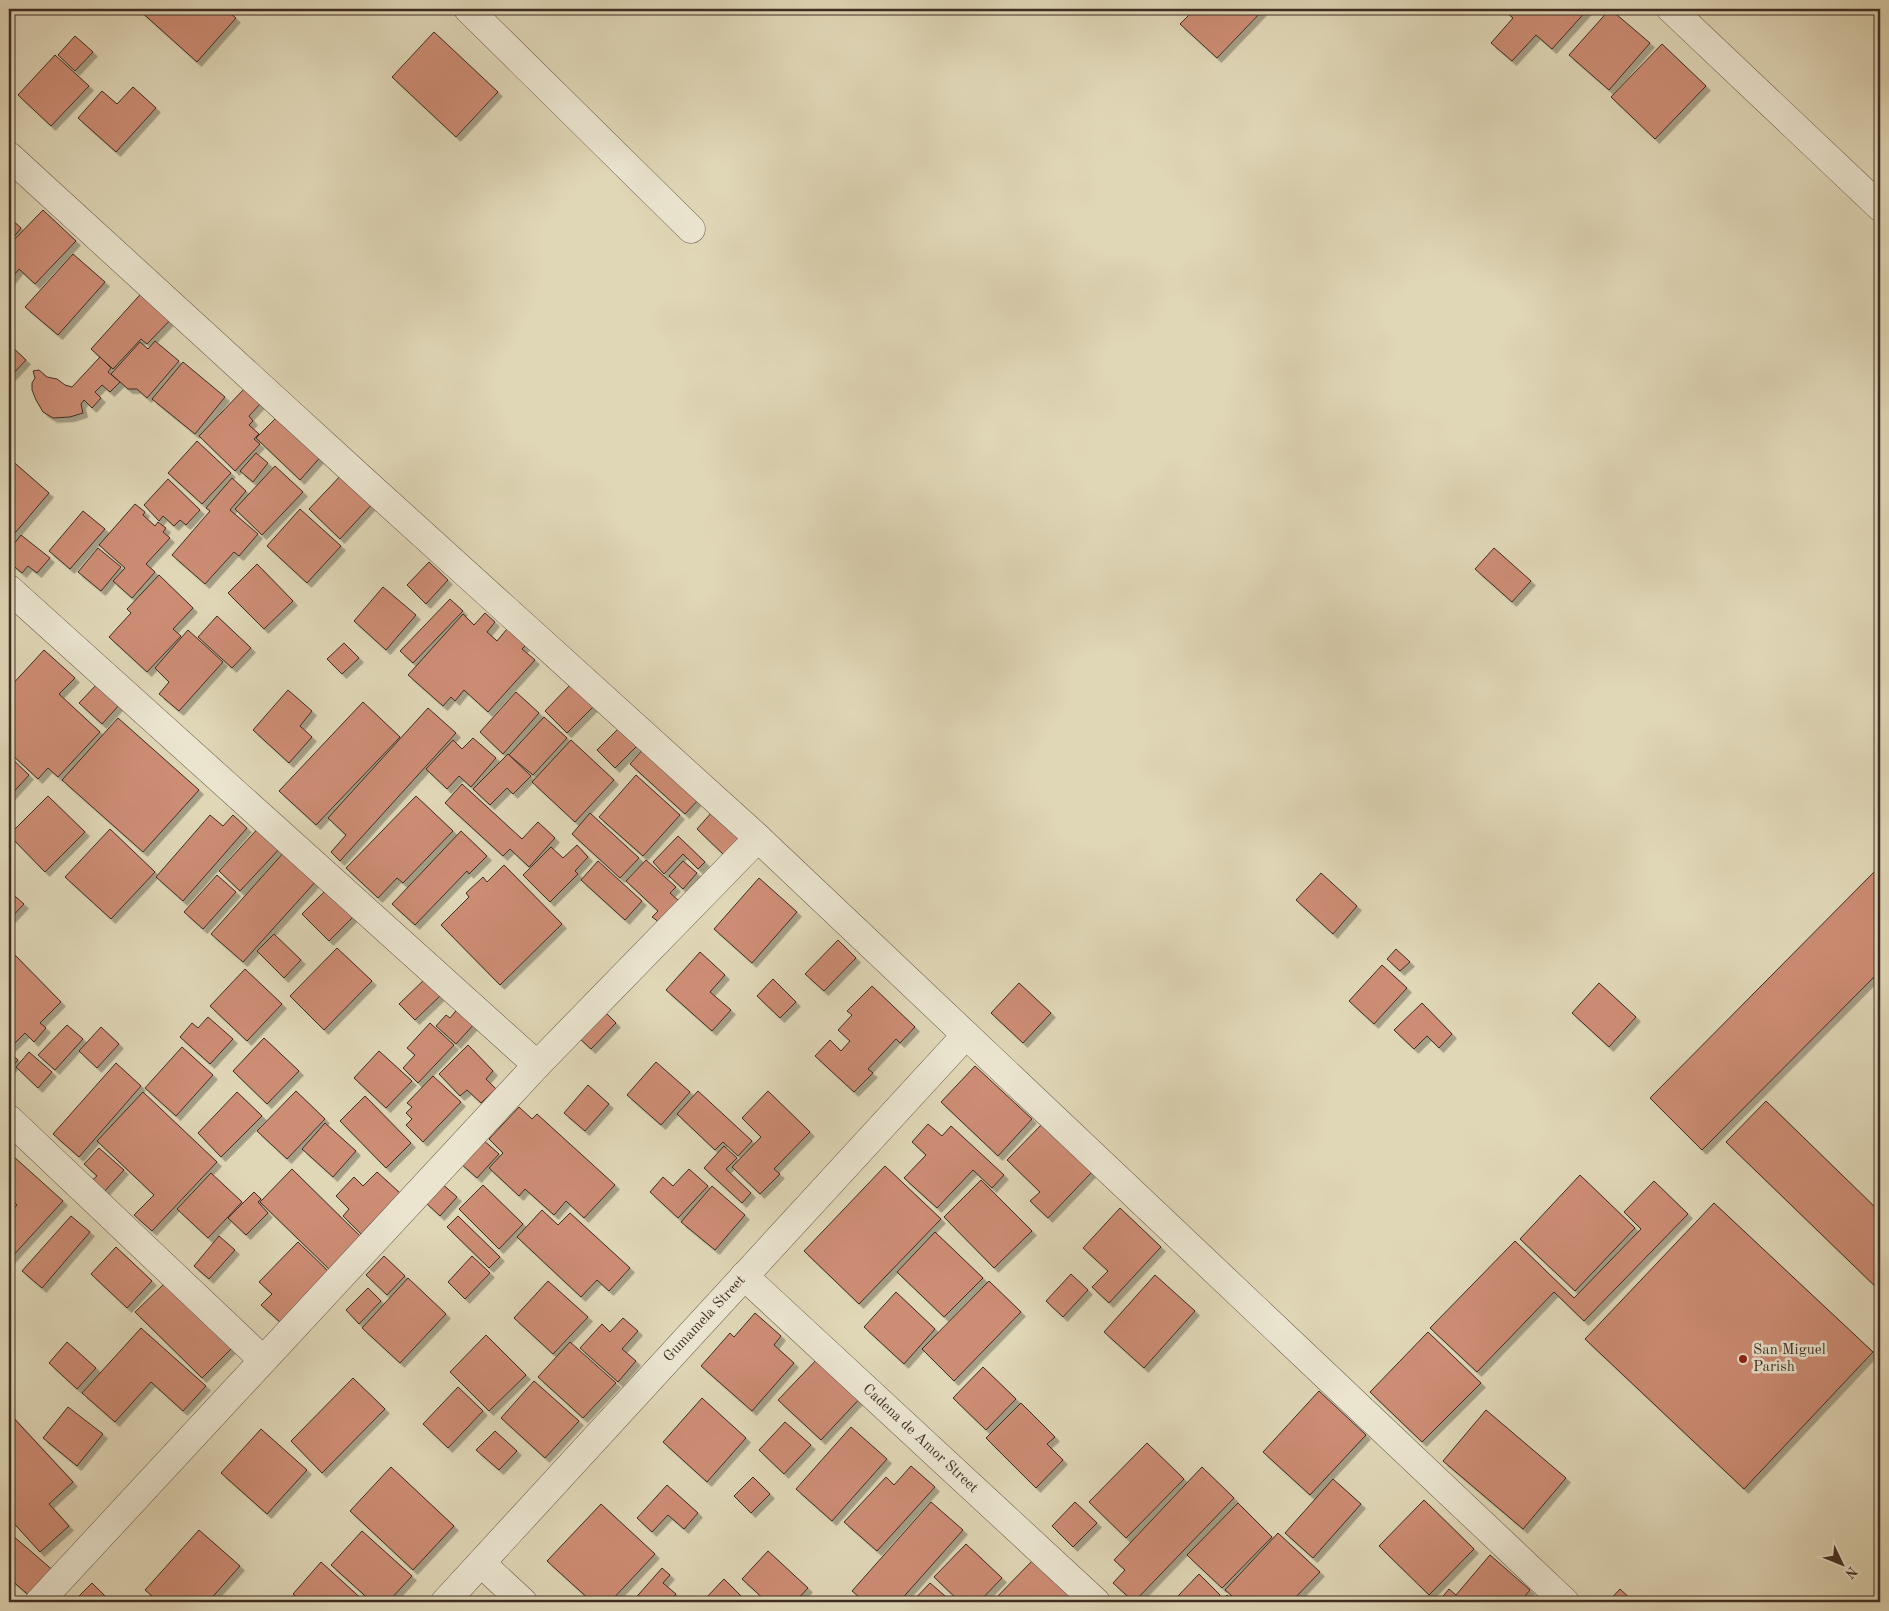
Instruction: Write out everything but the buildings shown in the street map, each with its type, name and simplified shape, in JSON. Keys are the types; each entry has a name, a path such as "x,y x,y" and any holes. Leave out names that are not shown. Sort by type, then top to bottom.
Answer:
{"street":[{"path":"468,9 691,229"},
{"path":"1671,9 1880,208"},
{"path":"9,156 364,482 758,838 1565,1602"},
{"path":"9,589 537,1065"},
{"path":"39,1602 537,1065 758,838"},
{"name":"Gumamela Street","path":"445,1602 966,1035"},
{"path":"9,1119 263,1360"},
{"name":"Cadena de Amor Street","path":"744,1276 1096,1602"},
{"path":"481,1563 523,1602"}],"place":[{"name":"San Miguel Parish","path":"1743,1359"}]}
